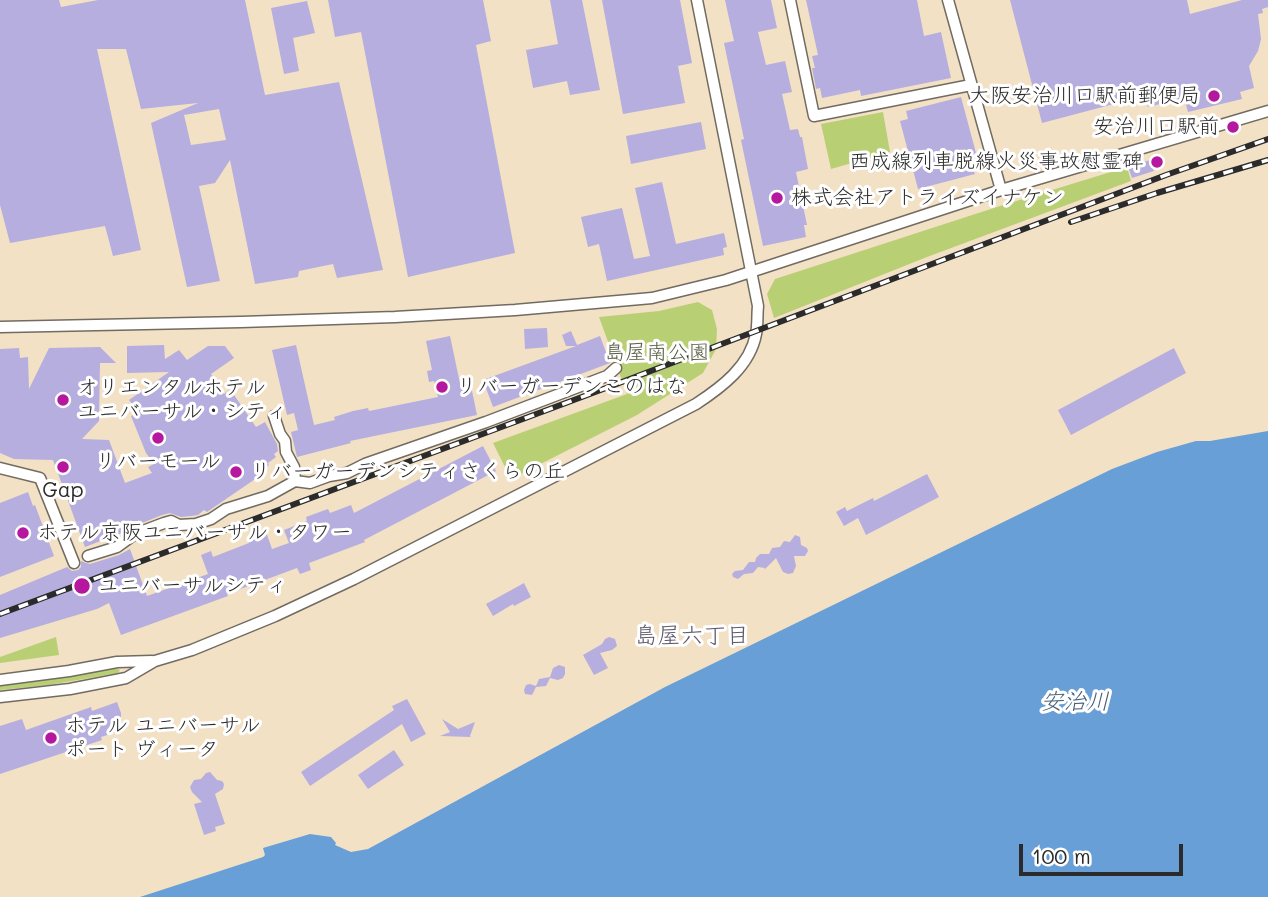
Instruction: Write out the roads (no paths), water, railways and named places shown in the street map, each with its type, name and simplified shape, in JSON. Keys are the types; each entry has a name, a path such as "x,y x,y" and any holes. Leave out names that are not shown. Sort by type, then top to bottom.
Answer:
{"street":[{"path":"0,696 70,689 126,678 155,661 192,650 275,616 354,579 696,404 733,376 754,343 758,306 697,0"},
{"path":"790,0 814,116 971,85"},
{"path":"948,0 1001,190"},
{"path":"0,327 396,317 652,298 726,279 1001,190 1268,111"},
{"path":"88,556 117,547 135,534 164,523 171,521 179,525 196,524 211,519 226,509 268,496 295,481 310,484 329,476 347,473 365,464 607,376 616,368"},
{"path":"274,416 294,467 295,481"},
{"path":"0,468 40,478 74,564"},
{"path":"0,680 117,662 155,661"}],"water":[{"name":"安治川","path":"1268,431 1268,897 140,897 263,857 263,848 310,834 331,837 335,845 351,852 368,849 665,687 1112,469 1196,441"}],"railway":[{"path":"0,614 1268,139"},
{"path":"1071,222 1268,160"}],"place":[{"name":"大阪安治川口駅前郵便局","path":"1214,96"},
{"name":"安治川口駅前","path":"1233,127"},
{"name":"西成線列車脱線火災事故慰霊碑","path":"1157,162"},
{"name":"株式会社アトライズイナケン","path":"777,198"},
{"name":"リバーガーデンこのはな","path":"442,387"},
{"name":"オリエンタルホテル ユニバーサル・シティ","path":"63,400"},
{"name":"リバーモール","path":"158,438"},
{"name":"Gap","path":"63,467"},
{"name":"リバーガーデンシティさくらの丘","path":"236,472"},
{"name":"ホテル京阪ユニバーサル・タワー","path":"23,533"},
{"name":"ユニバーサルシティ","path":"82,586"},
{"name":"ホテル ユニバーサル ポート ヴィータ","path":"51,738"}],"district":[{"name":"島屋六丁目","path":"692,636"}],"park label":[{"name":"島屋南公園","path":"657,353"}]}
